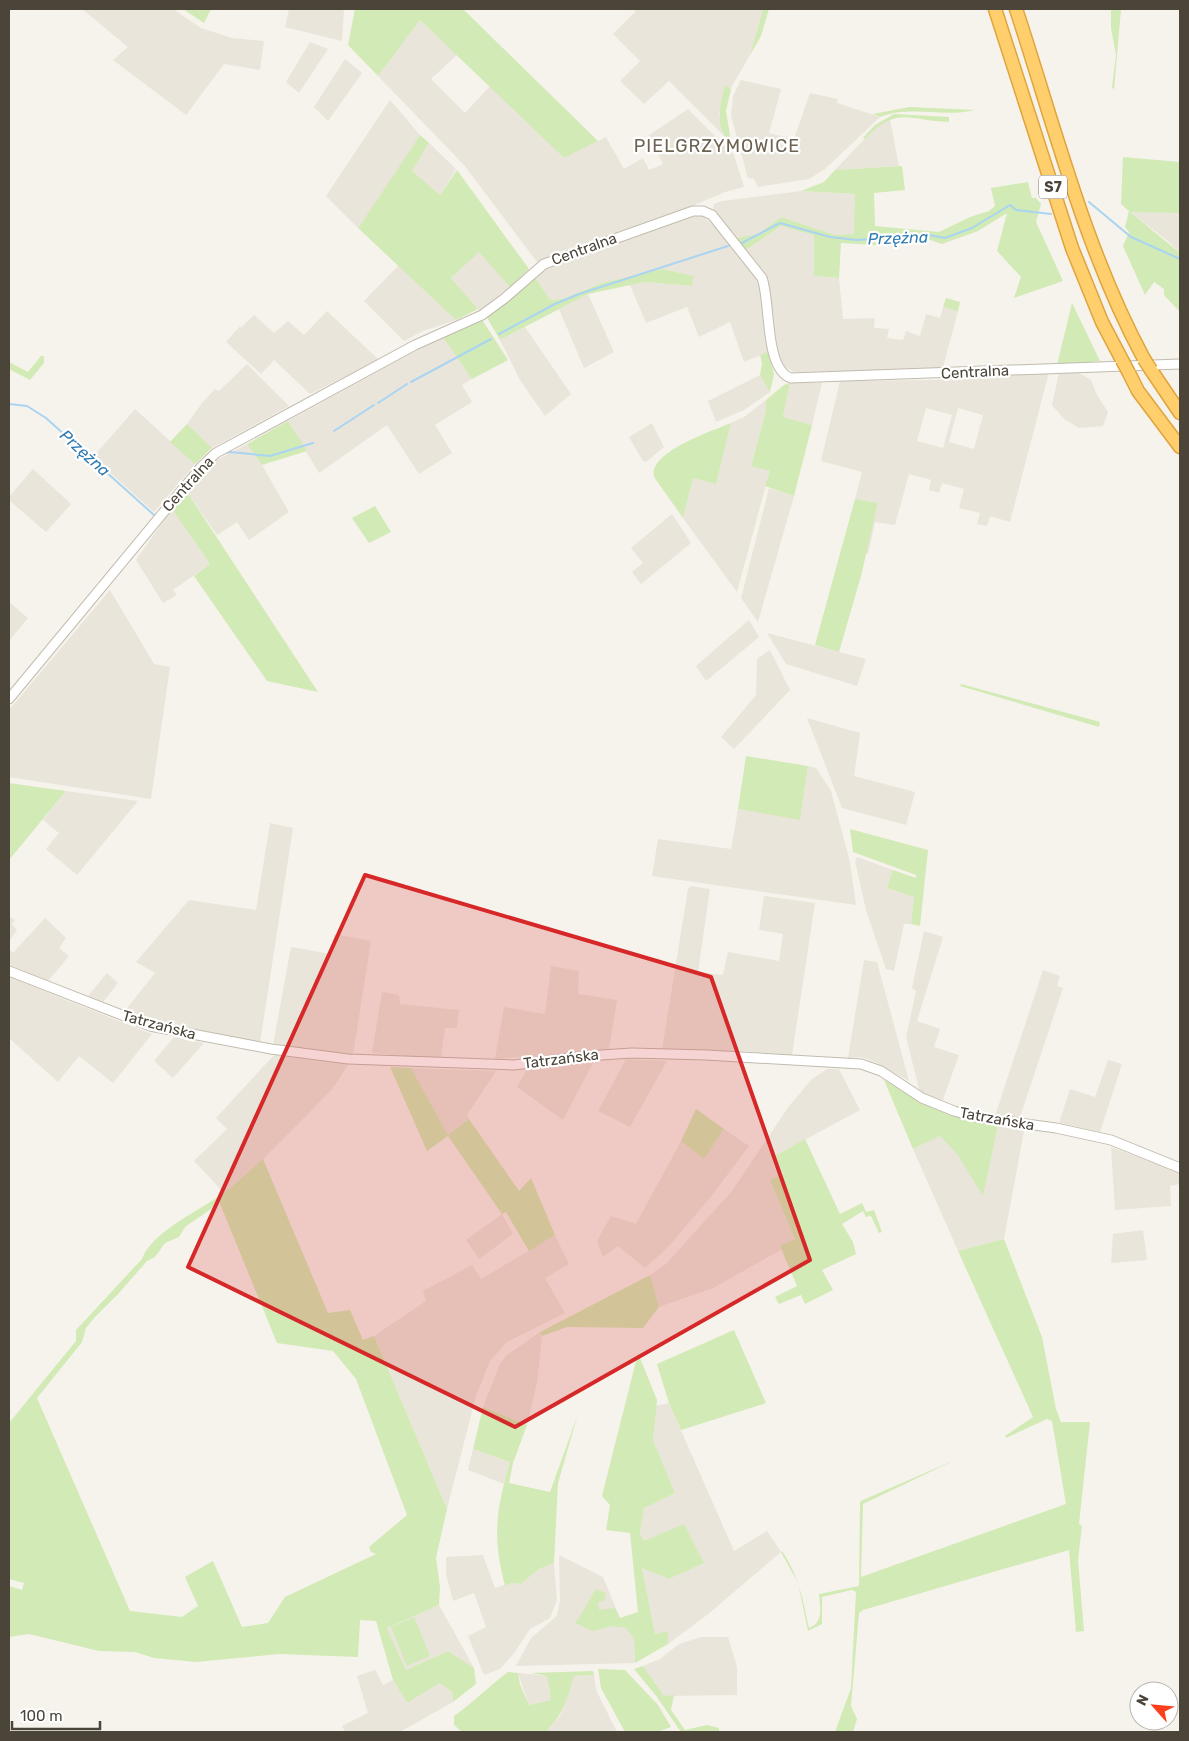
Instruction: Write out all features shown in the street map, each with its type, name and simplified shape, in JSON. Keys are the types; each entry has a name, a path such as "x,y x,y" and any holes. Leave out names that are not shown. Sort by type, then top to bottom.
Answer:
{"highway":[{"name":"S7","path":"996,9 1072,248 1102,322 1138,391 1180,447"},
{"name":"S7","path":"1016,9 1093,248 1125,324 1148,364 1180,412"}],"street":[{"name":"Centralna","path":"9,699 200,467 216,453 415,345 482,315 544,264 693,211 703,211 712,215 762,278 766,288 772,351 777,368 781,373 790,378 1180,364"},
{"name":"Tatrzańska","path":"9,970 150,1026 271,1049 348,1059 495,1065 632,1053 706,1055 820,1063 851,1062 881,1071 916,1094 954,1111 976,1117 1056,1128 1111,1140 1180,1168"}],"highlighted area":[{"path":"365,875 711,977 810,1260 515,1427 188,1267"}],"shaded area":[{"path":"82,9 173,9 201,28 232,38 264,41 260,70 224,64 186,115 113,60 128,47"},
{"path":"289,9 344,9 342,41 285,27"},
{"path":"633,9 763,9 750,55 730,89 725,86 719,115 726,138 669,81 644,104 620,81 640,61 613,34 636,11"},
{"path":"420,20 457,55 431,79 465,113 490,86 564,158 606,137 624,169 643,158 649,170 663,164 649,135 688,109 734,155 744,187 725,192 690,207 559,252 537,262 464,165 378,76"},
{"path":"310,42 328,49 299,93 286,82"},
{"path":"345,59 362,73 328,121 314,107"},
{"path":"741,80 781,89 769,133 794,139 810,93 838,99 837,103 880,117 825,169 809,179 758,187 754,179 748,178 731,116 733,96"},
{"path":"390,100 420,135 358,228 326,196"},
{"path":"890,119 899,166 835,170 874,129"},
{"path":"429,143 456,169 440,195 412,171"},
{"path":"801,191 855,194 855,234 835,235 781,217 758,234 737,238 713,211 714,204 722,201"},
{"path":"1129,211 1180,213 1180,253 1169,242"},
{"path":"701,215 713,225 751,270 759,286 768,352 744,362 730,322 699,337 687,307 646,323 630,285 645,282 692,286 693,276 662,269 602,283 562,299 550,300 535,277 546,269 682,219"},
{"path":"781,226 814,235 814,276 839,278 843,319 875,318 874,328 889,329 887,338 903,340 906,331 920,336 926,314 940,318 943,307 958,311 942,371 794,372 784,366 778,352 769,287 764,273 746,250"},
{"path":"479,251 510,287 479,310 451,278"},
{"path":"399,265 456,320 423,331 404,341 364,301"},
{"path":"588,294 614,352 584,368 559,309"},
{"path":"327,311 379,360 310,394 274,360 261,374 226,342 240,326 241,328 254,315 274,333 288,321 304,335"},
{"path":"525,327 571,394 545,416 520,380 500,340"},
{"path":"443,336 472,379 462,385 472,402 435,425 452,453 419,474 387,425 319,473 288,421"},
{"path":"247,364 289,406 212,448 187,424 215,389 219,391"},
{"path":"1049,372 1010,522 990,516 987,526 977,524 980,513 959,508 964,489 942,483 939,493 929,490 931,480 909,474 895,525 875,522 868,554 865,553 878,503 855,499 862,472 821,461 840,381 934,380","holes":["926,408 952,415 943,448 917,441","958,408 983,415 974,449 949,442"]},
{"path":"1059,373 1079,373 1091,380 1097,395 1108,412 1103,426 1079,428 1064,419 1052,405"},
{"path":"760,375 770,392 744,410 716,422 708,401"},
{"path":"790,383 822,383 812,425 783,417"},
{"path":"766,400 766,410 751,465 770,470 737,592 683,518 693,478 716,483 731,423 744,417"},
{"path":"135,409 195,464 154,512 93,457"},
{"path":"652,423 664,447 646,462 643,461 629,437"},
{"path":"247,444 262,465 289,512 249,540 237,522 217,535 187,492 213,462"},
{"path":"33,469 71,504 46,532 9,500 9,497"},
{"path":"769,488 794,496 758,622 741,598"},
{"path":"172,509 210,564 173,590 177,595 163,603 136,560"},
{"path":"672,514 691,543 641,584 632,572 643,563 631,548"},
{"path":"110,590 154,664 170,667 151,799 9,777 9,710"},
{"path":"9,602 28,618 9,641"},
{"path":"749,620 759,637 706,681 696,666"},
{"path":"767,633 866,659 857,686 786,664"},
{"path":"770,650 790,690 734,749 721,737 756,695 757,659"},
{"path":"807,718 860,733 854,776 915,792 906,825 842,808"},
{"path":"808,766 816,768 831,791 850,862 856,905 652,876 658,839 731,849 738,809 800,819"},
{"path":"66,791 138,801 77,875 46,849 59,833 43,820"},
{"path":"270,823 293,828 260,1043 142,1019 124,1012 155,973 136,962 189,900 256,910"},
{"path":"857,857 893,870 887,888 914,897 911,924 904,924 894,971 886,969 866,910 855,861"},
{"path":"691,886 710,889 698,972 723,975 728,952 779,961 783,934 759,930 764,896 815,903 792,1055 741,1051 662,1050 688,889"},
{"path":"9,916 15,920 12,924 17,930 9,941"},
{"path":"45,918 66,938 59,948 69,956 48,981 9,965 9,949 13,953"},
{"path":"924,931 943,937 917,1021 940,1029 934,1047 959,1055 942,1102 920,1093 906,1037 916,991 912,988"},
{"path":"334,934 371,941 353,1055 273,1045 291,947 331,954"},
{"path":"864,960 877,962 909,1081 875,1062 861,1057 848,1058"},
{"path":"551,966 579,971 578,994 617,1000 609,1050 495,1059 504,1007 545,1014"},
{"path":"1043,970 1060,976 1057,986 1063,988 1019,1120 995,1116"},
{"path":"107,973 118,983 103,1002 88,996"},
{"path":"9,976 152,1034 113,1083 79,1056 58,1082 9,1038"},
{"path":"382,992 399,995 400,1004 459,1010 457,1028 445,1028 441,1059 372,1053"},
{"path":"174,1037 204,1043 173,1078 154,1061"},
{"path":"274,1055 348,1065 333,1088 310,1112 263,1159 224,1193 194,1161 227,1129 216,1118"},
{"path":"595,1059 563,1120 517,1087 528,1068"},
{"path":"626,1059 667,1061 630,1127 598,1111"},
{"path":"1108,1060 1122,1064 1100,1132 1059,1123 1070,1089 1095,1097"},
{"path":"411,1068 496,1071 467,1115 469,1119 448,1135"},
{"path":"827,1069 839,1069 860,1110 775,1156 783,1174 770,1180 795,1239 780,1246 781,1250 713,1288 659,1307 650,1275 665,1265 732,1191 789,1106 812,1079"},
{"path":"998,1126 1024,1131 1004,1239 958,1251 913,1149 940,1136 957,1154 983,1195"},
{"path":"724,1129 749,1146 709,1199 669,1246 645,1268 618,1246 603,1257 597,1241 611,1216 636,1224 681,1141 704,1159"},
{"path":"1111,1147 1180,1173 1180,1184 1170,1186 1171,1206 1115,1210"},
{"path":"502,1214 513,1234 479,1259 466,1240"},
{"path":"1143,1230 1147,1260 1111,1263 1113,1234"},
{"path":"555,1235 569,1264 545,1278 565,1313 507,1342 490,1361 476,1396 447,1509 374,1336 426,1301 423,1291 472,1265 481,1279"},
{"path":"540,1332 542,1336 537,1383 527,1425 483,1407 500,1364 507,1355"},
{"path":"669,1403 734,1551 767,1531 781,1552 707,1615 668,1644 668,1631 655,1634 642,1568 669,1579 704,1563 644,1541 640,1534 644,1507 675,1493 653,1440 655,1406"},
{"path":"473,1449 510,1462 504,1484 468,1470"},
{"path":"483,1555 495,1588 511,1583 521,1584 539,1569 554,1563 557,1600 550,1618 530,1629 515,1652 500,1669 484,1675 468,1636 486,1627 474,1593 453,1601 446,1574 446,1557"},
{"path":"559,1555 603,1577 620,1618 634,1639 635,1663 516,1666 531,1638 557,1616 560,1600"},
{"path":"439,1605 474,1668 448,1651 406,1670 387,1628"},
{"path":"701,1637 728,1637 737,1667 737,1695 664,1696 643,1666 660,1659 679,1644"},
{"path":"375,1670 383,1685 393,1680 407,1703 440,1683 452,1692 453,1702 400,1732 345,1732 342,1726 368,1713 357,1676"},
{"path":"518,1673 547,1676 551,1700 529,1705"},
{"path":"594,1675 596,1690 617,1732 550,1732 548,1729 560,1716 574,1676"}],"green space":[{"path":"183,9 211,9 204,23"},
{"path":"355,9 463,9 598,141 564,158 420,20 378,76 348,45"},
{"path":"763,9 769,9 761,36 750,55"},
{"path":"1111,9 1121,9 1114,90 1112,87 1116,55 1111,28"},
{"path":"725,85 731,89 726,111 731,142 726,137 720,123 721,100"},
{"path":"909,107 975,110 951,113 903,112 880,117 873,114"},
{"path":"894,114 949,117 949,122 904,117 895,118 876,128 865,139 863,138 875,125"},
{"path":"420,135 429,143 412,171 440,195 457,170 529,269 510,287 479,252 451,278 478,309 456,320 358,228"},
{"path":"1123,157 1180,162 1180,213 1130,212 1180,253 1180,312 1164,295 1164,289 1154,282 1145,295 1123,246 1129,232 1125,227 1129,211 1121,204"},
{"path":"902,166 905,190 874,193 875,226 939,232 970,217 989,211 995,206 991,188 1028,182 1032,198 1036,198 1041,204 1036,222 1063,281 1014,298 1021,277 997,251 1007,213 978,231 942,244 921,237 903,243 874,245 841,243 839,278 814,276 814,235 781,226 746,250 737,238 758,234 781,217 835,235 854,234 855,194 801,191 824,182 835,170"},
{"path":"662,269 694,276 692,286 645,282 588,294 500,340 486,316 535,277 550,300 562,299 602,283"},
{"path":"946,298 960,302 958,311 943,307"},
{"path":"1072,303 1100,361 1057,365"},
{"path":"481,318 508,360 472,379 443,337"},
{"path":"768,352 774,374 770,392 760,375 762,363 760,355"},
{"path":"41,356 44,356 44,363 30,380 9,369 9,362 28,372"},
{"path":"790,383 783,417 812,425 794,496 765,486 770,471 751,466 766,410 766,400 784,385"},
{"path":"288,421 307,451 262,465 247,444"},
{"path":"731,423 716,484 693,478 683,518 654,477 655,468 661,459 671,451 697,437"},
{"path":"187,424 212,448 195,464 170,442"},
{"path":"187,492 318,692 267,681 194,576 210,564 172,509"},
{"path":"855,499 878,503 861,576 839,652 815,645"},
{"path":"375,506 391,532 369,543 352,518"},
{"path":"961,684 1100,722 1099,727 960,686"},
{"path":"746,756 808,766 800,820 738,809"},
{"path":"9,783 66,791 9,860"},
{"path":"850,829 928,850 920,926 911,924 914,897 887,888 893,870 916,878 916,875 853,852"},
{"path":"390,1067 411,1068 448,1135 469,1119 519,1191 531,1178 555,1235 529,1251 506,1212 502,1214 448,1136 427,1151"},
{"path":"884,1080 911,1096 939,1109 967,1119 998,1126 983,1196 957,1154 940,1136 913,1149"},
{"path":"696,1109 724,1129 704,1159 681,1141"},
{"path":"805,1139 840,1214 862,1203 866,1212 874,1210 882,1232 879,1233 871,1216 866,1217 863,1211 842,1224 853,1242 856,1254 822,1270 833,1290 805,1304 801,1295 779,1304 775,1297 797,1286 780,1246 795,1239 770,1180 783,1174 775,1156"},
{"path":"263,1159 328,1313 350,1310 363,1340 374,1336 447,1509 436,1558 440,1587 439,1605 387,1628 406,1670 448,1651 474,1668 476,1684 453,1702 452,1692 440,1683 407,1703 393,1680 376,1621 360,1620 358,1657 279,1654 196,1662 154,1658 135,1652 99,1651 29,1634 9,1637 9,1586 22,1590 24,1583 9,1579 9,1423 76,1341 76,1330 142,1259 147,1249 156,1239 166,1230 225,1192","holes":["218,1199 277,1343 333,1351 356,1379 407,1515 369,1547 371,1552 376,1554 285,1597 268,1623 242,1627 213,1561 185,1577 198,1606 182,1617 130,1611 37,1398 82,1342 86,1328 95,1317 147,1261 155,1257 165,1243 179,1237 185,1227 211,1209"]},
{"path":"1004,1239 1042,1337 1056,1409 1061,1422 1090,1422 1079,1524 1082,1526 1078,1560 1084,1631 1076,1632 1069,1550 863,1610 859,1613 851,1706 857,1719 853,1732 835,1732 851,1688 856,1592 852,1590 822,1597 822,1624 808,1631 798,1585 809,1628 819,1618 819,1594 859,1586 860,1502 957,1459 863,1504 861,1577 1066,1504 1052,1421 1047,1419 1006,1438 1005,1436 1033,1417 958,1251"},
{"path":"650,1275 659,1307 643,1328 567,1327 542,1336 540,1332"},
{"path":"734,1330 766,1403 681,1430 669,1403 657,1364"},
{"path":"638,1353 657,1400 653,1440 675,1493 644,1508 640,1534 644,1541 684,1524 704,1563 669,1579 642,1568 655,1634 668,1631 668,1644 635,1663 634,1639 626,1628 612,1626 593,1631 575,1623 596,1589 606,1593 605,1600 598,1602 599,1610 615,1608 620,1618 638,1612 630,1533 606,1530 610,1505 602,1496"},
{"path":"483,1407 527,1425 513,1463 509,1483 550,1492 578,1414 558,1483 554,1563 539,1569 521,1584 511,1583 505,1586 498,1552 497,1524 501,1495 510,1462 473,1449"},
{"path":"782,1551 793,1570 797,1582 781,1552"},
{"path":"414,1617 430,1656 407,1666 391,1627"},
{"path":"643,1666 664,1696 674,1695 671,1710 685,1730 707,1725 719,1728 719,1732 681,1732 657,1697 634,1669"},
{"path":"598,1669 625,1670 658,1705 671,1727 657,1732 625,1732 601,1688"},
{"path":"593,1671 594,1675 574,1676 562,1711 548,1729 550,1732 462,1732 454,1725 454,1716 508,1672 518,1673 520,1684 529,1705 551,1700 547,1676 531,1673"}],"waterway":[{"name":"Przężna","path":"1089,202 1131,237 1180,259"},
{"name":"Przężna","path":"742,243 780,223 830,237 856,240 929,235 945,238 972,228 1010,205 1016,210 1051,214"},
{"name":"Przężna","path":"499,334 555,304 579,294 731,245"},
{"name":"Przężna","path":"411,382 491,339"},
{"name":"Przężna","path":"378,403 407,384"},
{"name":"Przężna","path":"9,404 27,406 46,418 154,515"},
{"name":"Przężna","path":"334,431 374,405"},
{"name":"Przężna","path":"224,453 270,456 313,443"}],"district":[{"name":"PIELGRZYMOWICE","path":"717,146"}]}
